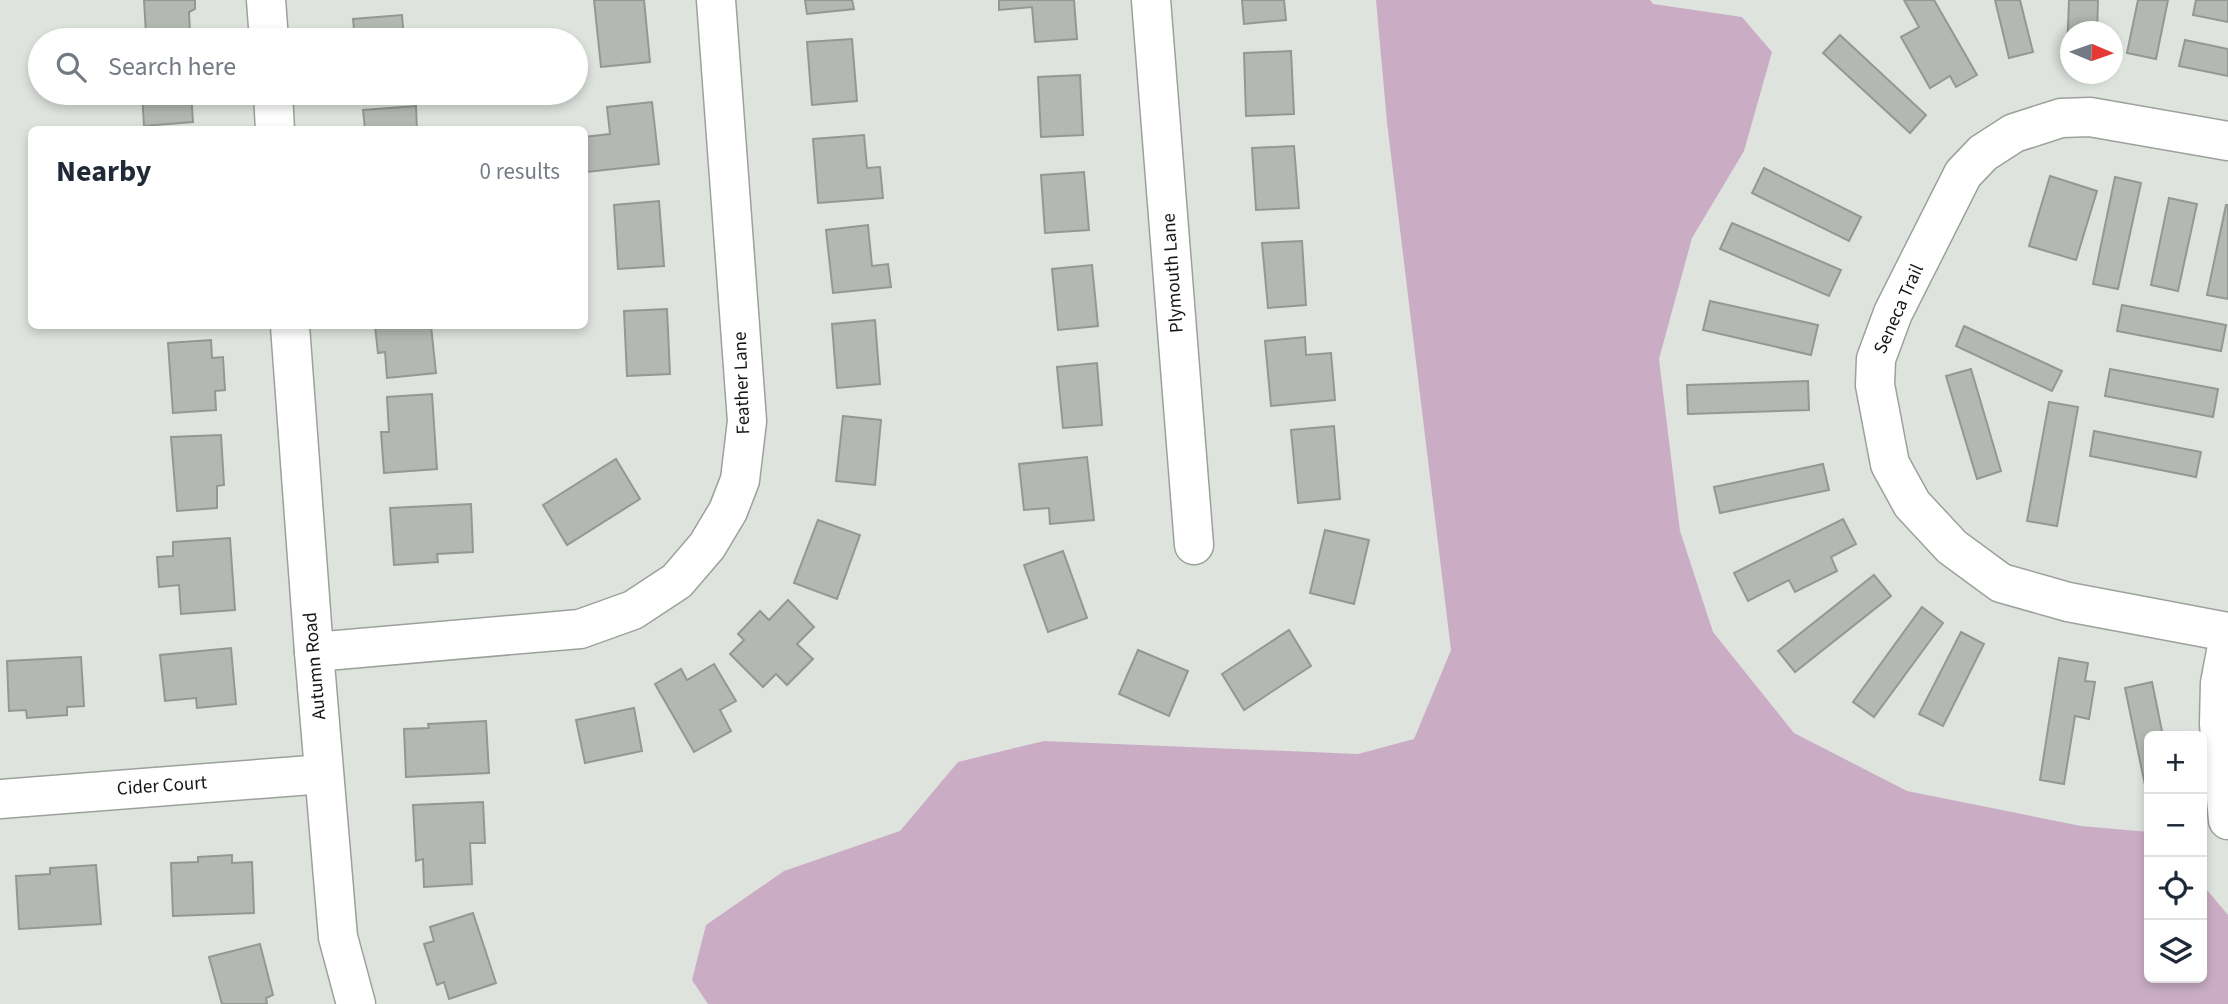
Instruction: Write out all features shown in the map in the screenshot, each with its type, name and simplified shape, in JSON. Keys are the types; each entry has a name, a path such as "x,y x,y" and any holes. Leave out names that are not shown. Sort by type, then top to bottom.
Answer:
{"street":[{"path":"266,0 268,28"},
{"name":"Feather Lane","path":"313,652 580,629 633,610 644,603 677,581 707,546 728,511 740,480 747,421 716,0"},
{"name":"Plymouth Lane","path":"1151,0 1194,545"},
{"path":"273,105 275,126"},
{"name":"Seneca Trail","path":"2228,141 2090,117 2061,118 2014,133 1983,153 1963,174 1893,313 1876,359 1875,385 1890,464 1912,504 1952,547 2001,583 2068,602 2228,632"},
{"name":"Autumn Road","path":"290,329 313,652 338,937 356,1004"},
{"path":"2228,640 2220,684 2219,724 2228,820"},
{"name":"Cider Court","path":"0,799 324,774"}],"shaded area":[{"path":"1376,0 1650,0 1653,4 1742,17 1772,52 1744,151 1692,238 1659,359 1680,531 1713,632 1794,733 1907,791 2081,826 2144,832 2144,983 2207,983 2207,890 2228,915 2228,1004 708,1004 692,980 706,925 784,871 900,831 958,762 1044,741 1358,754 1414,739 1451,650 1387,122"}],"building":[{"path":"144,0 195,0 195,9 189,12 190,28 146,28"},
{"path":"594,0 644,0 650,62 601,67"},
{"path":"805,0 852,0 854,9 807,14"},
{"path":"999,0 1074,0 1077,39 1035,42 1032,7 999,10"},
{"path":"1242,0 1284,0 1286,20 1244,24"},
{"path":"1904,0 1934,0 1977,75 1956,87 1950,76 1930,88 1901,37 1919,27"},
{"path":"1995,0 2020,0 2033,52 2009,58"},
{"path":"2069,0 2098,0 2097,21 2068,21"},
{"path":"2138,0 2168,0 2156,59 2127,53"},
{"path":"2196,0 2228,0 2228,22 2193,15"},
{"path":"402,15 403,28 354,28 353,19"},
{"path":"1840,35 1926,115 1910,133 1823,53"},
{"path":"852,39 857,101 812,105 807,42"},
{"path":"2185,40 2228,49 2228,76 2179,66"},
{"path":"1291,51 1294,114 1246,116 1244,53"},
{"path":"1080,75 1083,135 1041,137 1038,77"},
{"path":"652,102 659,164 588,172 588,137 610,134 607,107"},
{"path":"143,105 192,105 193,122 144,126"},
{"path":"416,106 417,126 365,126 363,110"},
{"path":"864,135 867,168 880,167 883,198 818,203 813,139"},
{"path":"1294,146 1299,208 1256,210 1252,148"},
{"path":"1764,168 1861,217 1849,241 1752,193"},
{"path":"1084,172 1089,230 1045,233 1041,175"},
{"path":"2050,176 2097,191 2076,260 2029,246"},
{"path":"2115,177 2141,183 2118,289 2093,284"},
{"path":"2169,198 2197,204 2178,291 2151,285"},
{"path":"659,201 664,266 618,269 614,205"},
{"path":"2228,205 2228,299 2207,295"},
{"path":"1732,223 1841,270 1829,296 1720,249"},
{"path":"868,225 872,266 888,264 891,287 833,293 826,230"},
{"path":"1302,241 1306,305 1268,308 1262,243"},
{"path":"1092,265 1098,326 1058,330 1052,269"},
{"path":"1710,301 1818,325 1811,355 1703,330"},
{"path":"2122,305 2226,325 2221,351 2117,331"},
{"path":"667,309 670,374 627,376 624,311"},
{"path":"875,320 880,384 837,388 832,324"},
{"path":"1964,326 2062,371 2052,391 1956,346"},
{"path":"375,329 431,329 436,373 387,378 385,352 378,353"},
{"path":"1305,337 1306,355 1331,353 1335,400 1271,406 1265,341"},
{"path":"211,340 212,358 223,357 225,390 215,391 216,410 173,413 168,343"},
{"path":"1097,363 1102,425 1063,428 1057,367"},
{"path":"1971,369 2001,471 1977,479 1946,376"},
{"path":"2110,369 2218,389 2213,417 2105,396"},
{"path":"1808,381 1809,410 1688,414 1687,385"},
{"path":"432,394 437,469 384,473 381,432 389,432 387,397"},
{"path":"2049,402 2078,407 2057,526 2027,521"},
{"path":"843,416 881,420 875,485 836,481"},
{"path":"1334,426 1340,499 1298,503 1291,430"},
{"path":"2094,431 2201,452 2196,477 2090,456"},
{"path":"221,435 224,485 217,486 217,508 177,511 171,437"},
{"path":"1087,457 1094,520 1050,524 1049,508 1024,510 1019,464"},
{"path":"616,459 640,499 567,545 543,505"},
{"path":"1823,464 1829,490 1720,513 1714,487"},
{"path":"471,504 473,552 437,554 438,562 394,565 390,508"},
{"path":"1843,519 1856,544 1831,557 1837,571 1795,592 1789,580 1748,601 1734,573"},
{"path":"818,520 860,535 837,599 794,583"},
{"path":"1325,530 1369,540 1354,604 1310,593"},
{"path":"230,538 235,610 181,614 179,585 159,587 157,557 173,556 173,542"},
{"path":"1063,551 1087,618 1048,632 1024,565"},
{"path":"1874,575 1891,596 1795,672 1778,651"},
{"path":"788,600 814,627 797,644 813,659 787,685 776,674 763,687 730,654 744,640 738,634 760,611 769,620"},
{"path":"1922,607 1943,623 1874,717 1853,702"},
{"path":"1289,630 1311,666 1244,710 1222,674"},
{"path":"1961,632 1984,644 1943,726 1919,714"},
{"path":"231,648 236,704 197,708 196,698 165,701 160,655"},
{"path":"1138,650 1188,671 1169,716 1119,694"},
{"path":"81,657 84,706 67,707 67,715 27,718 26,710 9,711 7,661"},
{"path":"2059,658 2088,663 2085,681 2095,682 2089,719 2075,716 2064,784 2040,780"},
{"path":"714,664 736,701 720,710 731,731 694,752 655,684 681,669 687,680"},
{"path":"2152,682 2162,731 2144,731 2144,780 2125,688"},
{"path":"634,708 642,751 585,763 576,720"},
{"path":"486,721 489,773 406,777 404,729 429,728 428,724"},
{"path":"483,802 485,843 470,843 472,884 424,887 423,859 416,861 413,805"},
{"path":"232,855 232,863 252,862 254,913 173,916 171,863 198,862 198,857"},
{"path":"96,865 101,924 19,929 16,876 50,874 50,868"},
{"path":"473,913 496,983 449,999 444,982 437,985 424,944 434,941 430,927"},
{"path":"260,944 273,995 266,998 267,1004 222,1004 209,957"}]}
